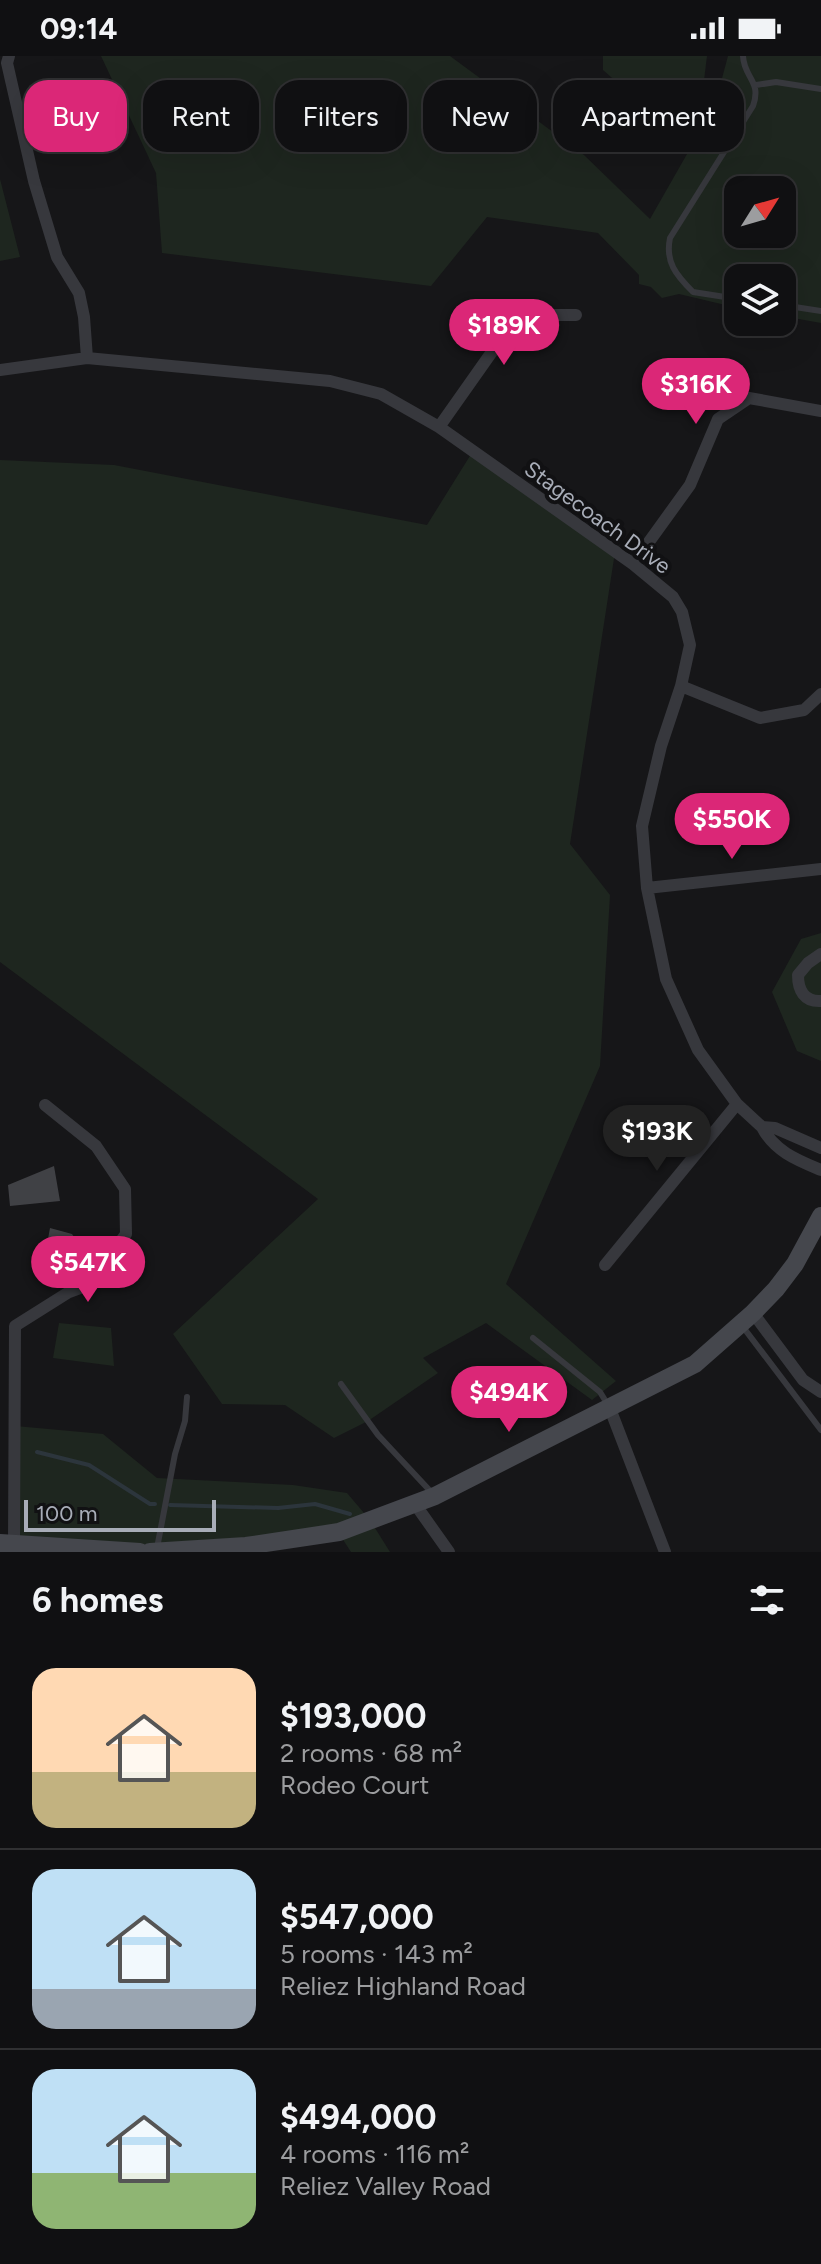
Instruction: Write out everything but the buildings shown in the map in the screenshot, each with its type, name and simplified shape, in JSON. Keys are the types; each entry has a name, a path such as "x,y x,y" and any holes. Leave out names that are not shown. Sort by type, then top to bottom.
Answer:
{"main road":[{"path":"153,1552 246,1546 339,1532 435,1496 695,1364 747,1319 795,1264 821,1216"},
{"path":"7,1543 140,1552"}],"street":[{"path":"9,56 7,63 34,181 57,257 79,293 87,358"},
{"path":"439,427 506,332 537,315 576,315"},
{"name":"Stagecoach Drive","path":"0,370 87,358 330,381 381,394 439,427 633,564 673,597 682,612 690,645 642,826 647,888 666,979 698,1050 737,1104 762,1127 771,1142 789,1156 821,1170"},
{"path":"633,564 690,485 718,419 749,398 821,411"},
{"path":"681,686 760,718 804,710 821,694"},
{"path":"647,888 821,869"},
{"path":"821,954 798,975 801,992 807,998 821,1001"},
{"path":"605,1265 737,1104"},
{"path":"7,1543 15,1326 69,1292 88,1285 126,1234 125,1189 96,1146 45,1105"},
{"name":"Stagecoach Drive","path":"762,1127 775,1128 821,1148"},
{"path":"789,1156 797,1140"},
{"path":"747,1319 803,1380 821,1392"},
{"path":"609,1406 665,1552"},
{"path":"415,1504 449,1552"}],"lane":[{"path":"724,297 693,292 670,264 667,251 670,238 757,96 756,85 743,62 743,56"},
{"path":"756,85 776,82 821,89"},
{"path":"796,307 821,311"},
{"path":"747,1319 821,1430"},
{"path":"533,1338 600,1392 609,1406"},
{"path":"341,1384 378,1435 435,1496"},
{"path":"153,1552 185,1421 187,1397"}],"shaded area":[{"path":"101,56 450,56 482,80 423,80 423,152 537,152 537,120 553,132 553,152 580,152 650,219 688,152 744,152 744,80 722,80 728,56 821,56 821,323 796,319 796,264 724,264 724,305 679,294 662,298 651,287 639,284 639,275 598,233 487,217 431,286 162,253 156,173 146,152 259,152 259,80 143,80 143,145 127,111 127,80 112,80"},
{"path":"603,56 707,56 704,80 614,80 603,70"},
{"path":"0,179 20,257 0,261"},
{"path":"473,451 615,552 570,844 610,895 600,1066 506,1284 616,1381 592,1400 486,1323 423,1358 438,1373 368,1421 334,1438 285,1405 222,1404 173,1334 318,1199 0,962 0,460 114,465 427,525"},
{"path":"821,933 821,1061 797,1051 772,992 801,939"},
{"path":"59,1323 111,1328 114,1366 53,1358"},
{"path":"15,1426 103,1434 157,1478 293,1485 347,1493 370,1520 390,1552 351,1552 338,1532 246,1546 14,1543"}],"waterway":[{"path":"37,1452 89,1465 150,1504 155,1504"},
{"path":"170,1505 278,1508 315,1504 350,1514"}]}
